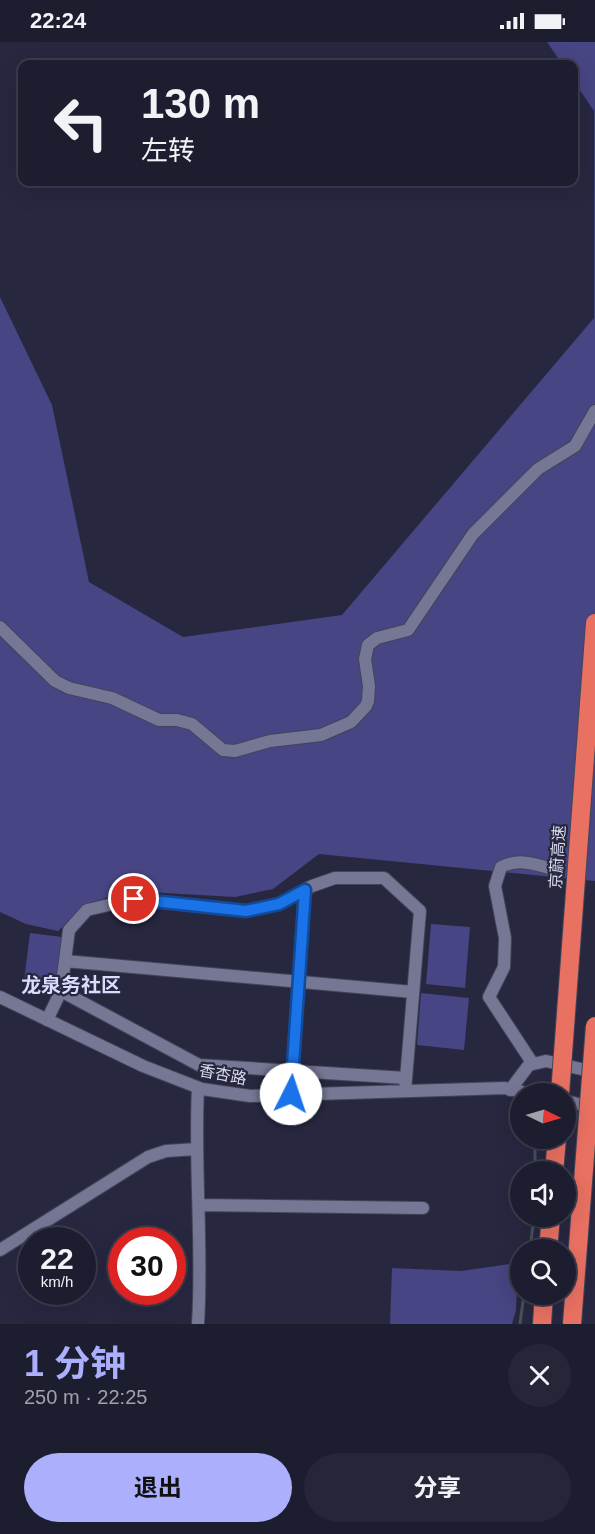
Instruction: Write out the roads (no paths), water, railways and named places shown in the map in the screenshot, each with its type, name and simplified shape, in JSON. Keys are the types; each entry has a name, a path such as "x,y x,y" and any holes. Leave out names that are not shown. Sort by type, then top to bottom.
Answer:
{"highway":[{"name":"京蔚高速","path":"561,1083 595,623"},
{"path":"572,1324 595,1026"},
{"path":"542,1324 543,1305"}],"street":[{"path":"0,627 55,681 69,688 112,698 159,720 177,720 192,724 223,750 236,751 270,741 321,735 351,722 366,706 369,686 365,659 368,645 377,638 408,630 473,534 538,469 575,446 595,411"},
{"path":"533,1064 489,997 504,967 505,938 495,886 501,867 510,862 527,861 553,869"},
{"path":"47,1020 61,991 69,930 87,910 134,899 246,911 279,904 335,878 384,878 420,911 405,1084 293,1070 199,1065 61,991"},
{"path":"291,1094 305,890"},
{"path":"65,961 413,992"},
{"name":"香杏路","path":"0,997 143,1066 198,1088 250,1096 405,1084 510,1090"},
{"path":"515,1083 529,1065 546,1061 581,1069 595,1069"},
{"path":"198,1088 200,1273 198,1324"},
{"path":"576,1103 595,1108"},
{"path":"0,1250 148,1157 166,1151 197,1149"},
{"path":"199,1206 423,1208"}],"waterway":[{"path":"535,1149 535,1161"},
{"path":"531,1239 533,1227"},
{"path":"520,1324 523,1305"}],"district":[{"name":"龙泉务社区","path":"71,985"}]}
